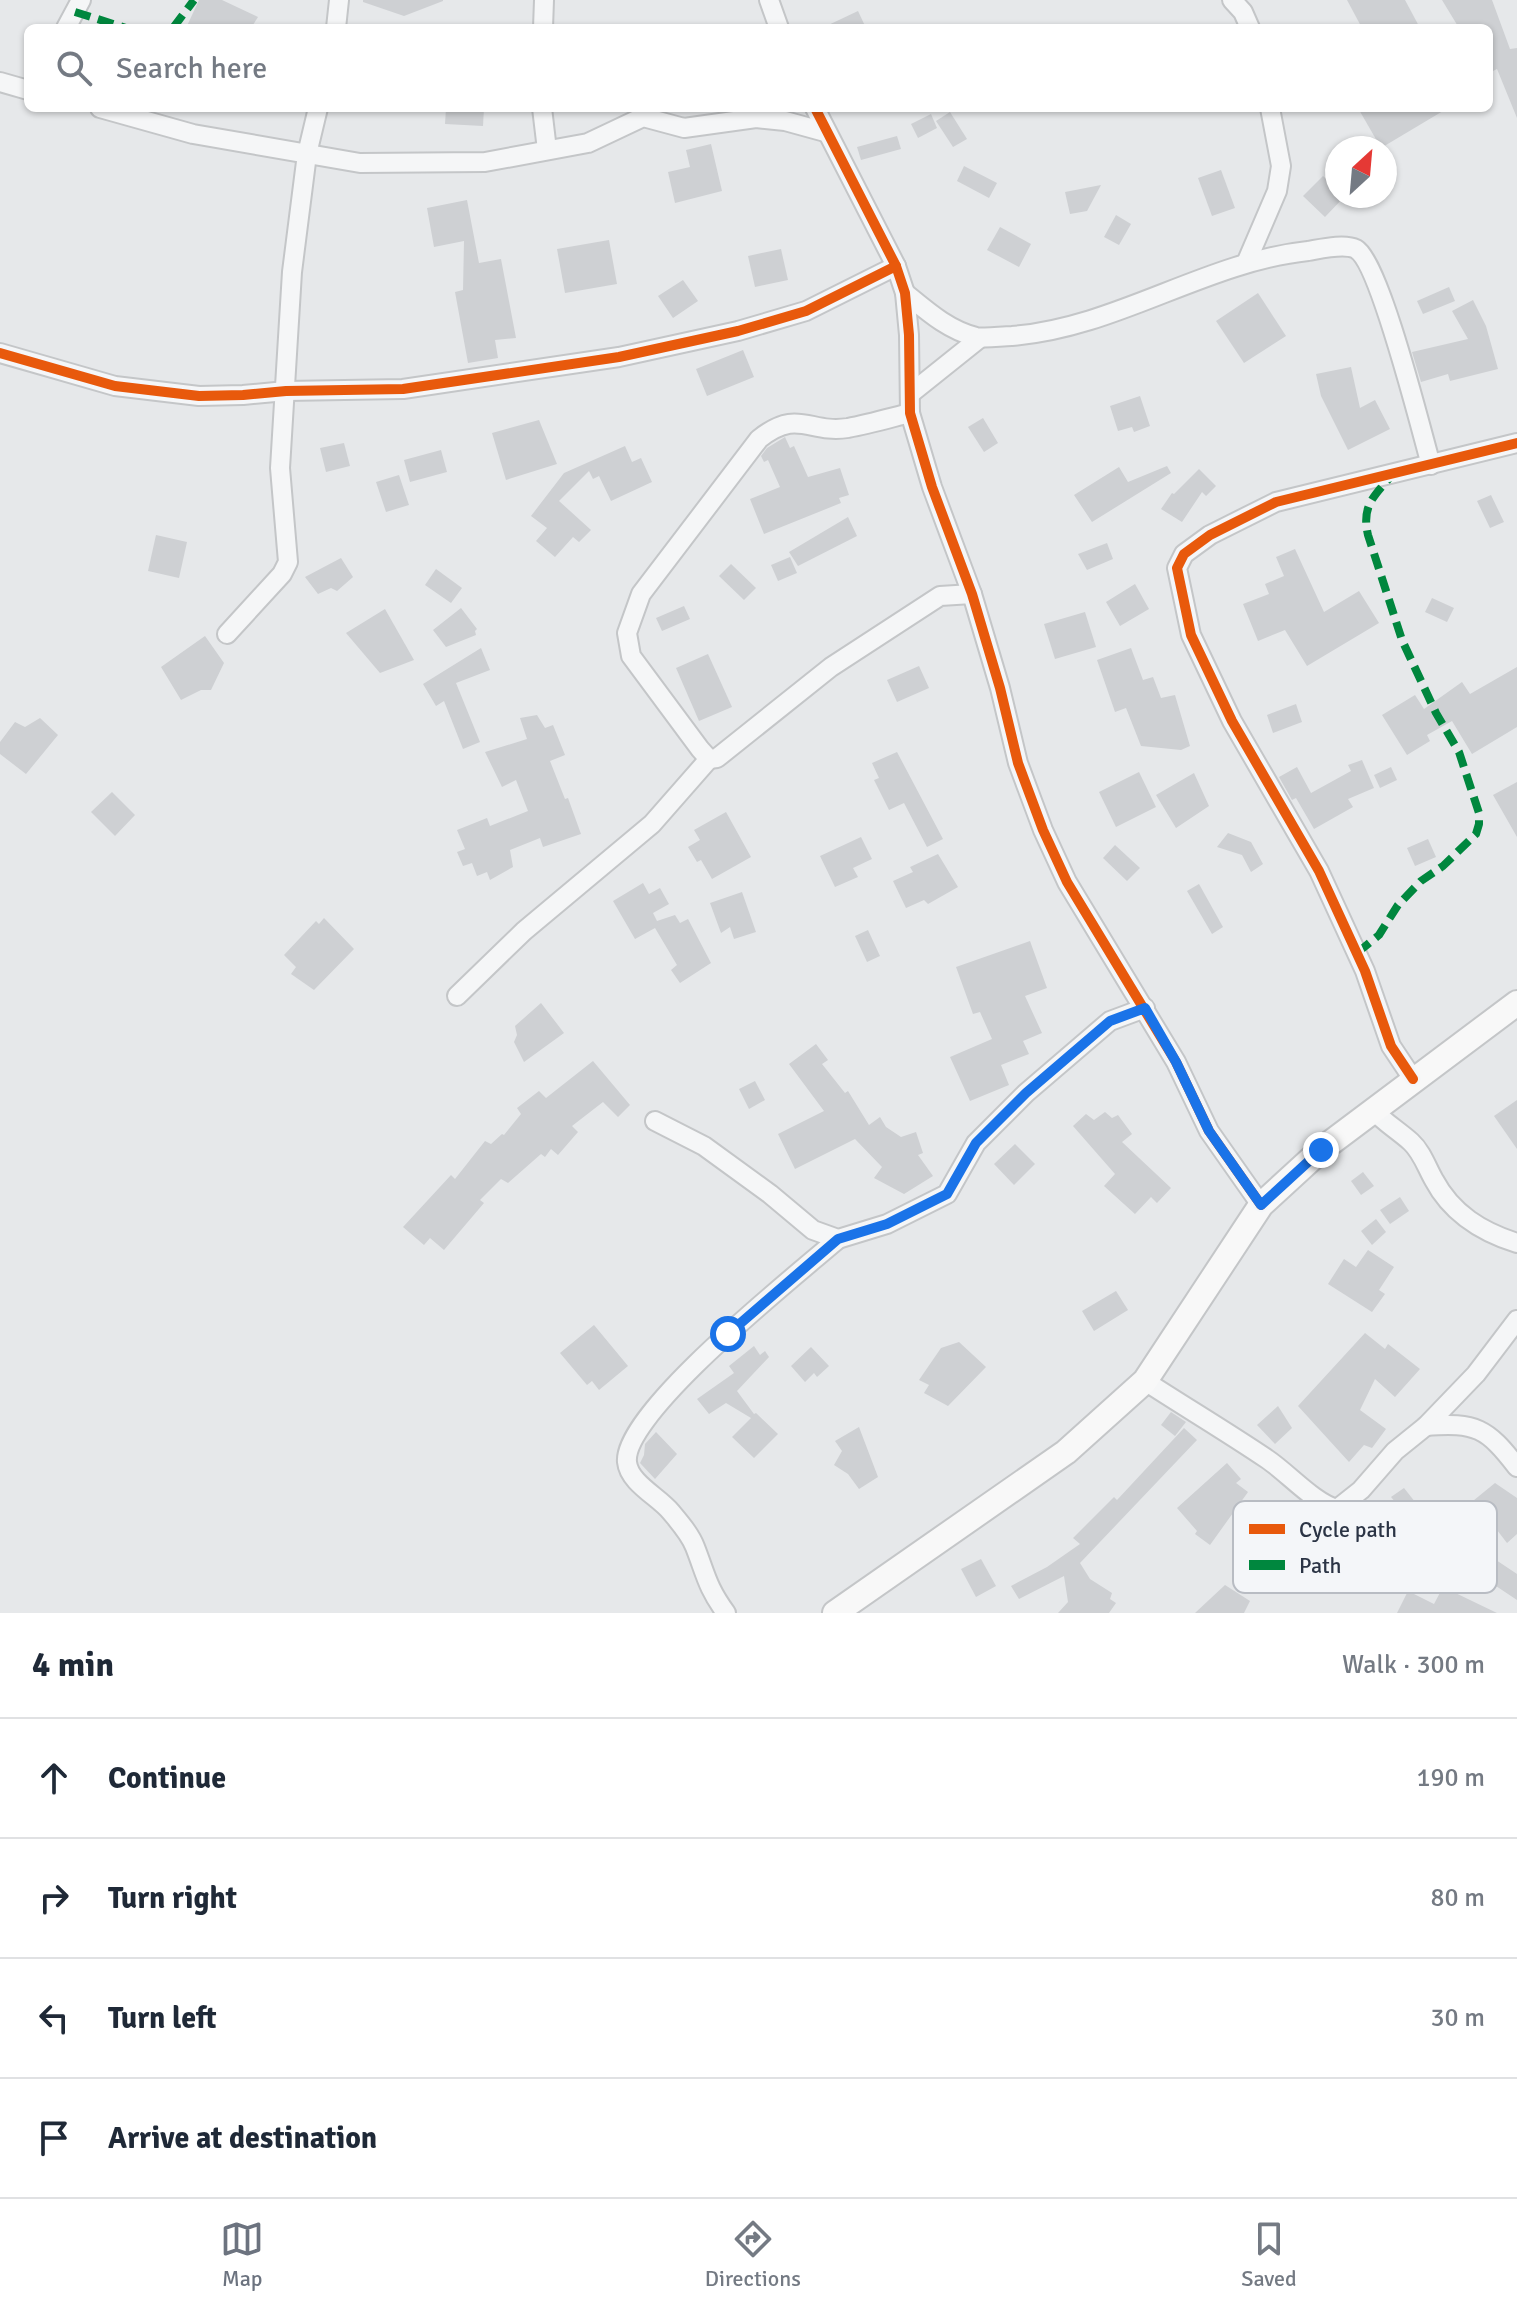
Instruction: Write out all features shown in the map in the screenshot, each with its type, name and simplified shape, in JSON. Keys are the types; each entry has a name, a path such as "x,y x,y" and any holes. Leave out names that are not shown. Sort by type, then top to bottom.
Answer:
{"main road":[{"path":"835,1613 1066,1452 1145,1381 1261,1205 1321,1150 1517,1003"}],"street":[{"path":"68,24 81,0"},
{"path":"336,24 339,0"},
{"path":"543,24 544,0"},
{"path":"769,0 778,24"},
{"path":"1232,0 1248,24"},
{"path":"0,82 24,89"},
{"path":"114,112 193,134 360,163 485,162 588,143 643,117 684,128 756,118 785,121 825,132"},
{"path":"227,634 282,574 288,562 280,468 292,272 307,154 317,112"},
{"path":"542,112 547,150"},
{"path":"817,112 896,266 905,293 910,404 932,487 972,594 1018,763 1043,830 1067,882 1176,1062 1209,1131 1261,1205"},
{"path":"1247,261 1268,216 1281,166 1271,112"},
{"path":"905,293 956,331 980,338 1035,334 1073,326 1247,261 1301,251 1356,249 1368,264 1383,301 1431,465"},
{"path":"0,353 115,386 156,392 228,396 286,391 403,389 619,357 738,331 806,311 896,266"},
{"path":"709,759 631,656 627,633 641,594 759,439 776,425 792,423 845,428 910,404 980,338"},
{"path":"1413,1079 1391,1046 1365,971 1319,871 1232,721 1191,635 1177,568 1184,554 1210,535 1276,502 1517,443"},
{"path":"457,996 524,931 652,824 709,759 717,758 831,667 940,596 972,594"},
{"path":"726,1613 702,1574 695,1546 685,1530 628,1468 627,1458 640,1430 657,1406 728,1334 838,1239 887,1224 947,1194 976,1143 1026,1093 1110,1021 1145,1008"},
{"path":"1373,1110 1385,1124 1414,1145 1442,1194 1460,1213 1485,1232 1517,1243"},
{"path":"655,1121 704,1146 813,1230 838,1239"},
{"path":"1347,1501 1476,1374 1517,1320"},
{"path":"1145,1381 1268,1459 1319,1501"},
{"path":"1426,1426 1463,1425 1482,1431 1495,1439 1517,1467"}],"building":[{"path":"199,0 222,0 258,17 254,24 188,24"},
{"path":"363,0 443,0 443,1 404,16"},
{"path":"1347,0 1405,0 1418,24 1360,24"},
{"path":"1442,0 1492,0 1510,49 1517,48 1517,118 1497,69 1493,71 1493,24 1457,24"},
{"path":"858,11 864,24 830,24"},
{"path":"446,112 484,112 483,126 445,124"},
{"path":"950,112 967,139 953,147 936,121"},
{"path":"1360,112 1441,112 1397,138 1397,136 1374,136"},
{"path":"931,114 937,128 918,138 911,124"},
{"path":"897,136 901,149 861,160 857,147"},
{"path":"711,144 722,191 675,203 668,172 690,167 686,150"},
{"path":"964,166 997,183 989,198 957,181"},
{"path":"1221,170 1235,208 1212,216 1198,178"},
{"path":"1323,176 1325,208 1334,208 1325,217 1303,196"},
{"path":"1101,185 1087,211 1070,214 1065,192"},
{"path":"467,200 479,263 501,259 516,338 495,340 498,358 468,363 455,292 463,290 464,241 434,247 427,208"},
{"path":"1116,215 1131,224 1119,245 1104,237"},
{"path":"1000,227 1031,244 1019,267 987,250"},
{"path":"609,240 617,284 565,293 557,249"},
{"path":"781,249 788,280 755,287 748,256"},
{"path":"683,280 698,301 673,318 658,296"},
{"path":"1449,287 1455,301 1423,314 1417,301"},
{"path":"1258,293 1286,336 1244,363 1216,321"},
{"path":"1473,300 1486,326 1498,369 1450,381 1448,374 1421,382 1412,352 1468,339 1452,311"},
{"path":"743,350 754,377 707,396 696,369"},
{"path":"1351,367 1360,408 1375,400 1390,429 1348,450 1321,396 1316,374"},
{"path":"1140,396 1150,426 1134,432 1132,427 1118,431 1110,406"},
{"path":"983,418 998,443 984,452 968,427"},
{"path":"539,420 557,464 506,480 492,433"},
{"path":"785,437 790,448 794,446 808,477 840,468 849,495 839,498 841,503 764,534 750,499 780,487 768,460 764,462 761,456 767,448"},
{"path":"344,443 350,466 326,472 320,448"},
{"path":"625,446 632,462 641,458 652,482 611,501 599,476 593,479 589,471 559,501 591,530 579,542 573,537 555,557 536,541 547,528 531,516 564,473"},
{"path":"441,450 447,472 410,482 404,460"},
{"path":"1167,466 1171,473 1092,522 1074,495 1119,467 1128,482"},
{"path":"1199,469 1216,486 1206,496 1202,492 1182,522 1161,509 1172,493"},
{"path":"399,475 409,505 386,512 376,482"},
{"path":"1491,495 1504,522 1490,528 1477,501"},
{"path":"848,517 857,536 798,566 789,552"},
{"path":"156,535 187,542 179,578 148,571"},
{"path":"1107,543 1113,559 1087,570 1078,554"},
{"path":"1295,549 1324,612 1359,591 1379,623 1307,666 1285,630 1258,641 1243,604 1269,594 1265,584 1284,576 1276,557"},
{"path":"790,557 797,573 778,581 771,565"},
{"path":"341,558 353,577 337,591 331,588 318,594 305,577"},
{"path":"731,564 756,588 744,600 719,576"},
{"path":"436,569 462,588 451,603 425,585"},
{"path":"1135,584 1149,609 1120,626 1106,602"},
{"path":"1432,598 1454,608 1447,622 1425,612"},
{"path":"684,606 690,619 662,631 656,618"},
{"path":"461,608 477,629 476,635 446,647 433,630"},
{"path":"385,609 414,660 380,673 346,633"},
{"path":"1085,612 1096,647 1055,659 1044,624"},
{"path":"205,636 224,663 211,690 201,690 181,700 161,667"},
{"path":"481,648 490,670 456,683 480,742 463,749 444,701 436,706 423,684"},
{"path":"1131,648 1143,680 1153,677 1161,698 1175,695 1190,746 1181,750 1141,746 1126,708 1115,712 1097,660"},
{"path":"708,654 732,707 699,721 676,668"},
{"path":"919,666 929,688 897,702 887,680"},
{"path":"1517,667 1517,727 1472,754 1452,721 1427,735 1430,741 1407,755 1382,715 1415,695 1424,709 1462,682 1470,694"},
{"path":"1296,704 1302,722 1273,733 1267,715"},
{"path":"537,715 545,728 553,725 565,755 550,761 581,834 543,847 540,838 510,850 513,867 490,880 487,872 477,876 472,863 463,866 457,852 465,849 457,830 487,818 490,826 528,811 516,780 502,787 485,752 527,739 520,718"},
{"path":"40,718 58,735 26,774 0,754 0,742 15,722 25,727"},
{"path":"897,752 943,839 927,847 904,803 889,810 874,780 879,778 872,763"},
{"path":"1362,760 1374,788 1348,799 1353,807 1314,829 1279,777 1297,767 1311,793 1351,771 1348,765"},
{"path":"1391,767 1397,780 1380,788 1374,775"},
{"path":"1139,772 1156,807 1116,827 1099,792"},
{"path":"1194,773 1209,806 1176,828 1156,795"},
{"path":"1517,782 1517,837 1493,795"},
{"path":"112,792 135,815 115,836 91,812"},
{"path":"726,812 751,857 712,879 701,860 697,862 688,847 700,840 694,830"},
{"path":"1228,833 1251,842 1263,864 1251,872 1242,855 1217,847"},
{"path":"861,837 872,859 853,868 858,877 835,887 820,856"},
{"path":"1428,839 1436,857 1415,866 1407,848"},
{"path":"1115,845 1140,868 1127,881 1103,858"},
{"path":"938,854 958,887 928,904 924,900 906,908 893,881 913,872 910,867"},
{"path":"643,883 649,894 660,888 669,904 653,913 657,921 675,915 680,923 688,919 711,963 680,983 671,970 677,965 655,928 635,939 613,901"},
{"path":"1199,884 1223,927 1212,934 1187,891"},
{"path":"742,892 756,932 734,939 730,927 721,933 710,903"},
{"path":"324,918 354,949 314,990 291,974 296,967 284,955 316,921 319,924"},
{"path":"868,930 880,956 867,962 855,936"},
{"path":"1030,941 1047,988 1025,996 1042,1033 1023,1041 1029,1054 1001,1065 1009,1085 970,1101 950,1057 992,1039 980,1012 973,1014 956,967"},
{"path":"541,1003 564,1033 524,1062 514,1042 517,1035 515,1026"},
{"path":"816,1044 828,1060 822,1064 845,1093 848,1091 869,1125 880,1117 886,1127 901,1137 916,1132 923,1153 918,1155 933,1176 904,1194 874,1178 882,1167 855,1139 795,1169 778,1134 824,1111 789,1064"},
{"path":"593,1061 630,1105 618,1117 603,1102 572,1126 578,1132 558,1155 551,1149 545,1157 541,1154 508,1183 501,1179 480,1200 484,1203 444,1250 430,1238 424,1245 403,1227 451,1175 455,1179 485,1141 491,1144 504,1135 521,1114 517,1108 539,1091 546,1098"},
{"path":"755,1081 765,1100 749,1109 739,1089"},
{"path":"1517,1100 1517,1149 1494,1116"},
{"path":"1105,1112 1112,1118 1118,1115 1132,1134 1122,1142 1171,1188 1157,1203 1151,1197 1135,1214 1104,1186 1115,1174 1073,1126 1086,1114 1094,1120"},
{"path":"1015,1144 1035,1164 1014,1185 994,1164"},
{"path":"1363,1172 1374,1186 1361,1195 1351,1181"},
{"path":"1400,1197 1409,1211 1390,1224 1380,1210"},
{"path":"1376,1219 1386,1232 1372,1245 1361,1231"},
{"path":"1368,1250 1394,1267 1379,1290 1385,1294 1372,1312 1328,1284 1344,1259 1356,1267"},
{"path":"1116,1291 1128,1310 1094,1331 1082,1311"},
{"path":"594,1325 628,1366 599,1390 592,1381 587,1385 560,1353"},
{"path":"1365,1333 1385,1349 1388,1344 1420,1369 1395,1397 1375,1379 1360,1410 1386,1429 1372,1448 1364,1445 1349,1462 1298,1406"},
{"path":"959,1342 986,1367 948,1406 924,1393 929,1385 919,1380 941,1348"},
{"path":"754,1346 760,1355 765,1351 769,1357 737,1391 754,1414 778,1434 754,1458 732,1437 751,1418 726,1403 709,1414 697,1399 734,1373 729,1366"},
{"path":"811,1347 829,1366 817,1377 814,1373 805,1382 791,1366"},
{"path":"1278,1406 1292,1428 1275,1444 1257,1425"},
{"path":"1171,1412 1186,1422 1175,1436 1161,1425"},
{"path":"859,1427 878,1477 859,1489 848,1474 834,1465 842,1451 835,1441"},
{"path":"1184,1428 1197,1440 1080,1563 1090,1579 1112,1593 1110,1599 1116,1603 1109,1613 1058,1613 1068,1602 1064,1576 1019,1599 1011,1586 1047,1567 1080,1544 1073,1538 1114,1497 1117,1500"},
{"path":"656,1432 677,1454 655,1479 640,1463 645,1444"},
{"path":"1227,1463 1241,1479 1236,1483 1248,1492 1242,1501 1233,1501 1233,1513 1210,1545 1195,1534 1197,1531 1177,1508"},
{"path":"1495,1483 1517,1498 1517,1534 1507,1543 1497,1530 1497,1501 1473,1501"},
{"path":"1404,1488 1414,1501 1394,1501 1391,1497"},
{"path":"981,1559 996,1586 976,1597 961,1569"},
{"path":"1497,1561 1517,1574 1517,1600 1497,1587"},
{"path":"1225,1585 1233,1593 1250,1601 1244,1613 1195,1613"},
{"path":"1407,1593 1434,1604 1440,1593 1455,1593 1497,1613 1397,1613"}],"marked path":[{"path":"176,24 194,0"},
{"path":"75,12 113,24"},
{"path":"1357,953 1379,935 1398,905 1421,881 1443,866 1476,834 1479,824 1479,813 1459,752 1436,713 1402,640 1368,535 1368,508 1393,474"}],"cycle path":[{"path":"817,112 896,266 905,293 910,413 932,487 972,594 1018,763 1043,830 1067,882 1176,1062 1209,1131 1261,1205"},
{"path":"0,353 115,386 199,396 403,389 619,357 738,331 806,311 896,266"},
{"path":"1413,1079 1391,1046 1365,971 1319,871 1232,721 1191,635 1177,568 1184,554 1210,535 1276,502 1517,443"}],"route":[{"path":"728,1334 838,1239 887,1224 947,1194 976,1143 1026,1093 1110,1021 1145,1008 1176,1062 1209,1131 1232,1168 1261,1205 1321,1150"}]}
